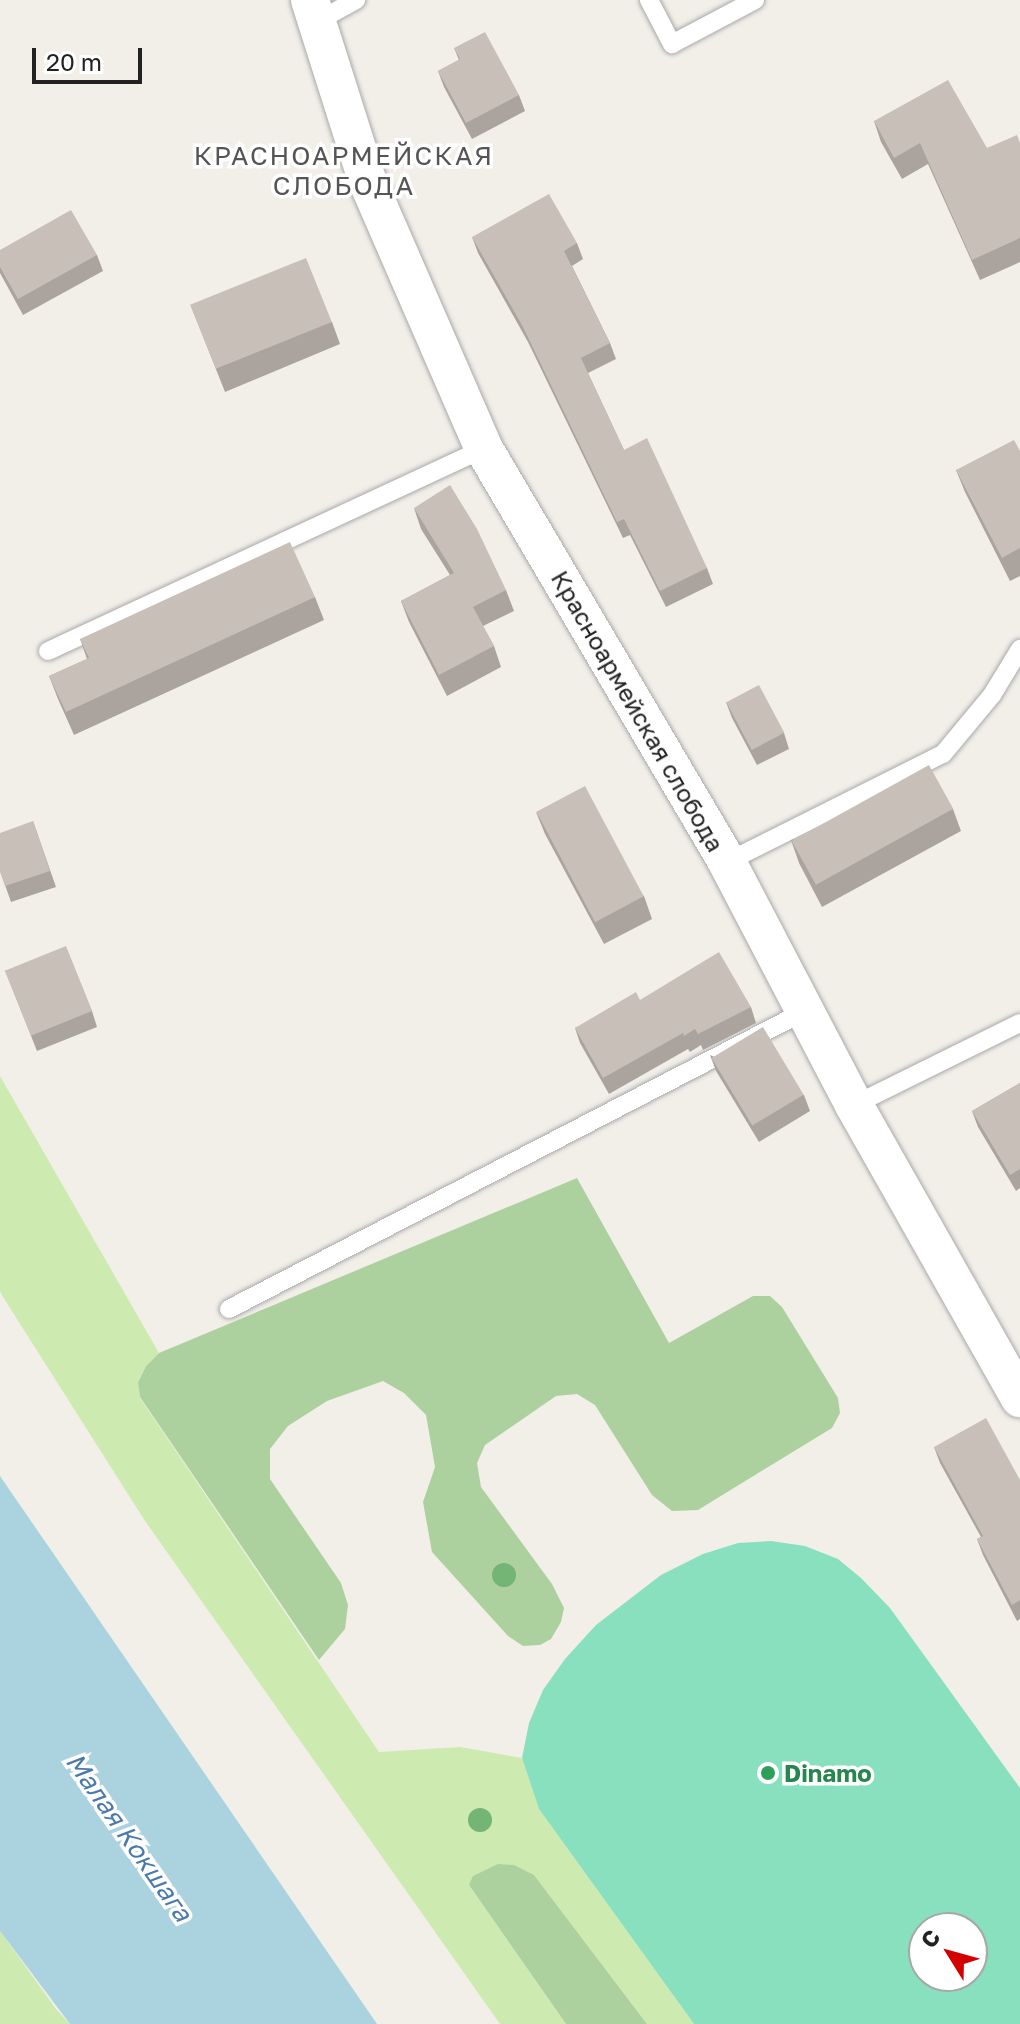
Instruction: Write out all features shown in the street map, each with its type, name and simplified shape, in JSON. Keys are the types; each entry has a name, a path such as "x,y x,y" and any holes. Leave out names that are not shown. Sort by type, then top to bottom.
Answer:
{"street":[{"name":"Красноармейская слобода","path":"313,11 367,180 484,449 727,862 854,1105 1020,1398"}],"lane":[{"path":"313,11 356,0"},
{"path":"649,0 672,44 755,0"},
{"path":"48,651 484,449"},
{"path":"727,862 943,754 992,695 1020,649"},
{"path":"229,1309 805,1011"},
{"path":"854,1105 1020,1023"}],"green space":[{"path":"0,1076 159,1353 146,1366 138,1381 140,1398 379,1752 460,1747 522,1758 539,1809 694,2024 647,2024 534,1875 469,1885 566,2024 500,2024 145,1521 3,1297 0,1291"},
{"path":"577,1178 669,1343 753,1296 770,1296 782,1307 838,1398 840,1413 832,1428 698,1510 672,1511 652,1495 595,1405 577,1394 556,1396 485,1445 477,1463 481,1487 552,1584 564,1608 561,1622 551,1639 540,1645 523,1646 508,1636 432,1552 423,1502 435,1467 426,1415 404,1393 383,1381 327,1401 288,1426 270,1449 270,1479 341,1583 348,1605 345,1629 319,1660 140,1397 138,1382 146,1366 159,1353"},
{"name":"Dinamo","path":"771,1541 805,1546 838,1559 890,1608 1020,1788 1020,2024 694,2024 539,1809 522,1758 529,1723 543,1690 565,1659 596,1625 661,1575 703,1554 738,1543"},
{"path":"498,1864 514,1865 534,1875 647,2024 566,2024 469,1885 473,1876"},
{"path":"0,1931 56,2009 70,2024 0,2024"}],"water":[{"name":"Малая Кокшага","path":"0,1476 377,2024 70,2024 0,1931"}],"building":[{"path":"485,32 519,95 466,123 438,71 460,59 454,48"},
{"path":"948,80 987,148 1017,135 1020,143 1020,238 972,260 920,143 894,158 874,121"},
{"path":"549,194 577,243 564,251 610,343 581,358 624,450 647,438 707,568 660,591 624,519 617,522 523,327 472,237"},
{"path":"71,210 97,255 18,299 0,267 0,250"},
{"path":"306,258 332,322 216,369 190,305"},
{"path":"1014,440 1020,451 1020,548 1002,558 956,470"},
{"path":"450,485 477,529 506,590 473,607 494,646 439,675 401,601 454,573 414,508"},
{"path":"290,542 315,597 66,712 49,676 89,658 80,639"},
{"path":"759,685 784,733 752,750 726,702"},
{"path":"929,765 953,809 816,885 792,841"},
{"path":"585,786 644,896 595,922 536,812"},
{"path":"33,821 50,871 5,886 0,871 0,833"},
{"path":"66,946 92,1011 31,1036 5,971"},
{"path":"719,952 751,1007 698,1034 695,1029 684,1036 683,1033 603,1078 575,1028 636,992 640,1000"},
{"path":"763,1027 804,1095 752,1126 712,1058"},
{"path":"1020,1083 1020,1169 1010,1175 972,1111"},
{"path":"986,1418 1020,1480 1020,1600 1012,1605 977,1539 983,1536 934,1447"}],"place":[{"name":"Dinamo","path":"768,1773"}],"district":[{"name":"КРАСНОАРМЕЙСКАЯ СЛОБОДА","path":"344,171"}]}
